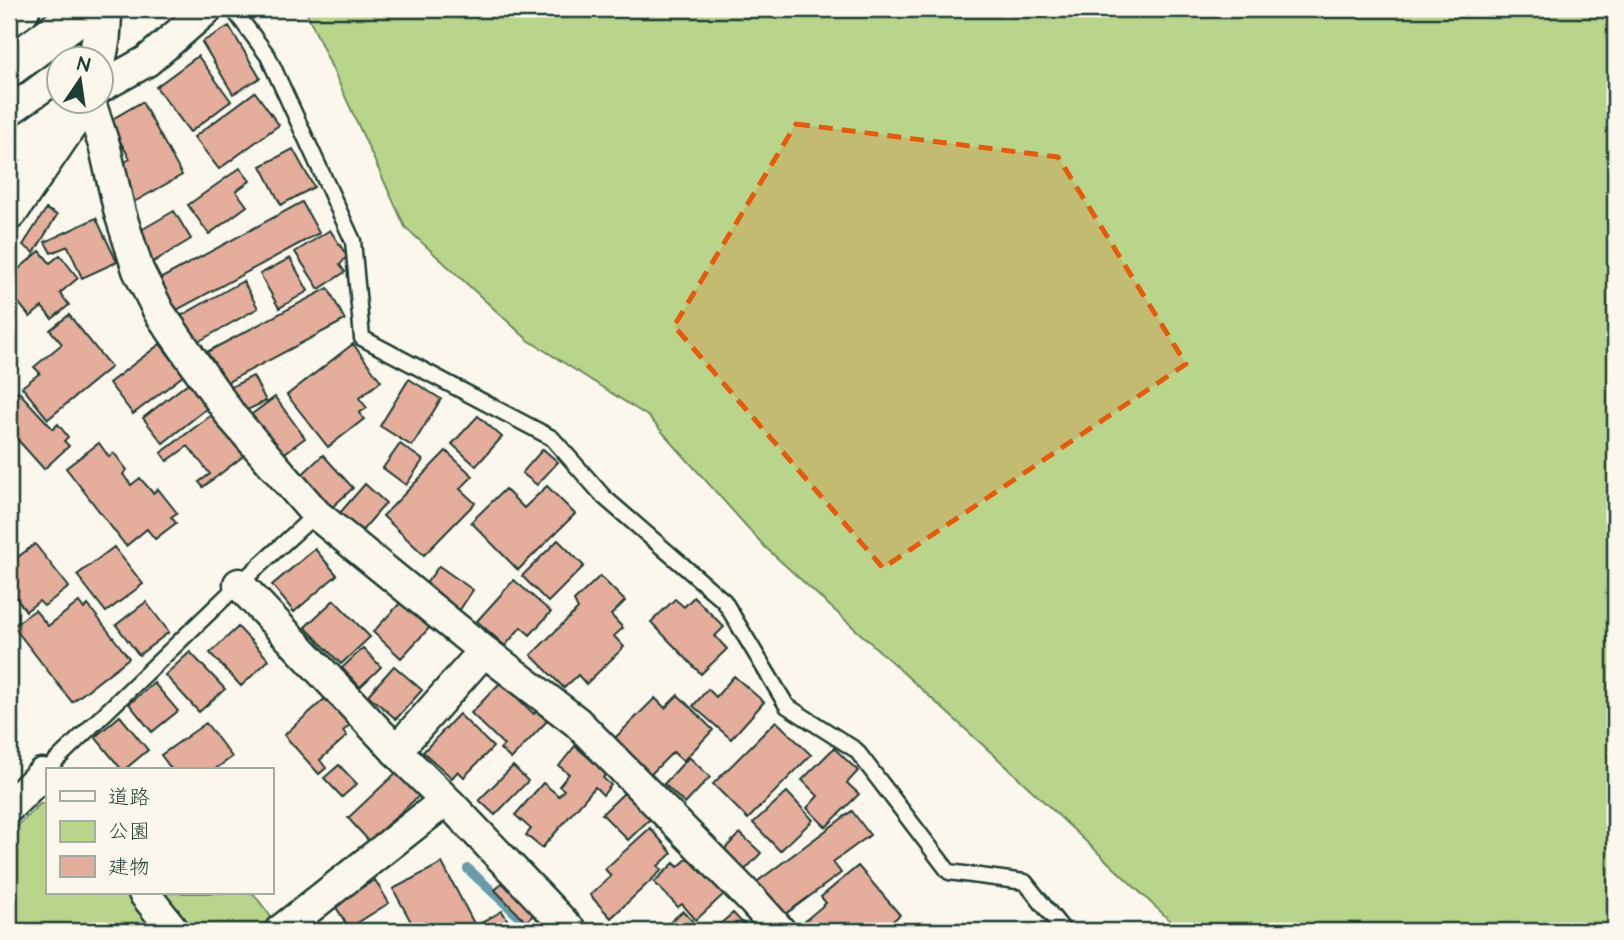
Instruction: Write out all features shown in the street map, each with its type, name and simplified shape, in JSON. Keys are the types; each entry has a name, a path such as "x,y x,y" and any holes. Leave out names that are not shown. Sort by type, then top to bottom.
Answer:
{"main road":[{"path":"9,17 20,9"},
{"path":"9,67 97,29"}],"street":[{"path":"116,78 147,61 207,9"},
{"path":"97,29 115,54 147,61"},
{"path":"9,150 57,116"},
{"path":"9,211 73,116"},
{"path":"95,116 138,270 159,312 232,416 316,514 484,651 577,722 780,931"},
{"path":"239,584 570,931"},
{"path":"396,751 484,651"},
{"path":"9,807 45,777"},
{"path":"280,931 446,800"},
{"path":"145,894 174,931"}],"lane":[{"path":"233,9 268,56 353,242 362,338 552,438 604,497 724,601 787,706 856,750 949,872 1025,882 1064,931"},
{"path":"54,768 239,584 316,514"}],"highlighted area":[{"path":"796,124 1058,157 1186,364 883,568 674,326"}],"green space":[{"path":"305,9 1615,9 1615,931 1181,931 1006,766 765,547 649,417 528,340 405,227"},
{"path":"41,803 46,804 46,894 133,894 160,931 9,931 9,834"},
{"path":"157,894 254,894 274,921 261,931 185,931"}],"building":[{"path":"229,26 260,78 233,94 202,42"},
{"path":"198,56 231,101 190,132 156,87"},
{"path":"255,92 279,125 219,169 194,137"},
{"path":"142,102 182,175 134,202 115,168 130,159 109,121"},
{"path":"293,149 314,187 281,205 261,166"},
{"path":"240,168 250,181 236,191 247,206 209,234 188,205"},
{"path":"302,202 319,233 175,311 158,280"},
{"path":"46,209 57,215 34,253 23,245"},
{"path":"174,211 191,239 153,262 136,233"},
{"path":"96,218 117,262 82,278 68,246 51,253 45,242"},
{"path":"330,230 347,256 340,265 345,272 319,289 295,252"},
{"path":"40,251 50,263 60,255 78,278 60,293 69,305 52,319 42,307 30,317 9,291 9,277"},
{"path":"290,258 308,291 279,308 260,274"},
{"path":"243,281 258,308 194,344 179,317"},
{"path":"328,288 345,320 222,385 205,353"},
{"path":"69,315 111,367 48,419 22,387 40,373 34,367 62,344 50,330"},
{"path":"160,344 184,375 133,414 109,383"},
{"path":"353,344 381,381 359,398 367,408 359,413 364,419 328,447 287,395"},
{"path":"253,376 266,401 241,413 229,388"},
{"path":"409,379 441,399 412,446 380,426"},
{"path":"192,380 211,405 163,443 143,418"},
{"path":"18,391 53,429 58,424 68,437 64,441 69,446 44,469 9,430 9,399"},
{"path":"275,397 305,438 278,458 248,417"},
{"path":"214,413 246,454 203,487 199,482 210,474 188,446 167,461 161,453"},
{"path":"478,416 502,437 476,466 452,444"},
{"path":"99,443 109,457 114,453 127,470 123,474 131,485 140,478 153,493 158,489 177,513 171,517 176,523 155,539 147,529 126,546 66,468"},
{"path":"400,444 423,460 406,485 383,468"},
{"path":"543,449 558,462 537,485 522,473"},
{"path":"446,451 473,476 460,489 475,503 424,555 383,516"},
{"path":"323,455 353,488 327,512 297,479"},
{"path":"365,484 386,503 360,533 339,514"},
{"path":"547,486 575,514 518,570 471,522 505,489 524,508"},
{"path":"558,540 584,566 548,602 522,576"},
{"path":"35,544 69,587 44,606 39,601 26,611 9,588 9,564"},
{"path":"114,547 143,584 106,612 77,575"},
{"path":"315,549 337,575 294,612 272,585"},
{"path":"439,566 473,590 457,614 422,589"},
{"path":"600,576 625,601 611,615 623,628 614,636 624,647 586,684 578,675 564,688 531,655 578,609 574,601"},
{"path":"514,580 551,612 530,635 521,627 505,646 477,621"},
{"path":"694,597 724,627 715,636 727,649 701,674 651,622 675,599 684,607"},
{"path":"334,600 370,637 341,664 305,627"},
{"path":"403,600 431,626 401,658 373,632"},
{"path":"79,602 84,609 88,605 129,658 72,702 13,626 35,610 48,626"},
{"path":"146,602 169,632 139,655 116,625"},
{"path":"238,627 269,660 241,686 210,653"},
{"path":"363,648 381,667 360,687 342,668"},
{"path":"190,652 225,689 199,712 165,675"},
{"path":"394,666 422,690 396,719 368,695"},
{"path":"734,676 764,702 731,739 693,706 708,689 716,697"},
{"path":"501,682 534,714 537,711 547,721 511,759 500,749 504,745 471,713"},
{"path":"154,683 178,711 152,732 129,704"},
{"path":"678,695 713,730 683,761 673,752 650,775 613,740 655,698 665,708"},
{"path":"328,696 352,723 343,731 347,736 320,760 326,768 319,774 284,735"},
{"path":"459,714 493,747 464,777 458,771 452,778 423,752"},
{"path":"120,716 148,750 126,768 120,768 95,737"},
{"path":"776,721 811,755 748,819 713,784"},
{"path":"206,723 232,757 217,768 171,768 161,755"},
{"path":"575,746 607,773 603,778 611,785 603,795 595,787 542,848 526,835 531,829 515,815 543,783 559,796 564,790 559,786 569,774 559,766"},
{"path":"834,748 858,771 847,783 859,794 826,827 807,808 818,796 802,780"},
{"path":"689,757 710,777 685,804 664,784"},
{"path":"339,765 357,784 342,797 324,778"},
{"path":"513,766 528,781 495,815 479,800"},
{"path":"398,771 420,795 369,841 348,818"},
{"path":"625,792 651,818 628,840 602,814"},
{"path":"787,792 813,820 780,851 753,823"},
{"path":"852,811 870,835 833,862 841,873 780,918 754,884"},
{"path":"650,828 672,853 658,866 662,870 611,918 590,895 611,876 605,869"},
{"path":"740,833 761,853 740,875 719,855"},
{"path":"689,857 724,894 696,920 682,904 678,907 654,882 674,863 678,867"},
{"path":"442,863 478,931 416,931 393,889"},
{"path":"858,866 900,915 881,931 859,931 852,923 843,931 793,931 826,903 821,897"},
{"path":"509,877 539,909 526,922 495,890"},
{"path":"375,880 389,903 349,928 334,904"},
{"path":"502,911 514,931 486,931 481,923"},
{"path":"683,911 697,926 691,931 660,931"},
{"path":"733,913 750,931 713,930"}],"waterway":[{"path":"468,869 535,931"}]}
